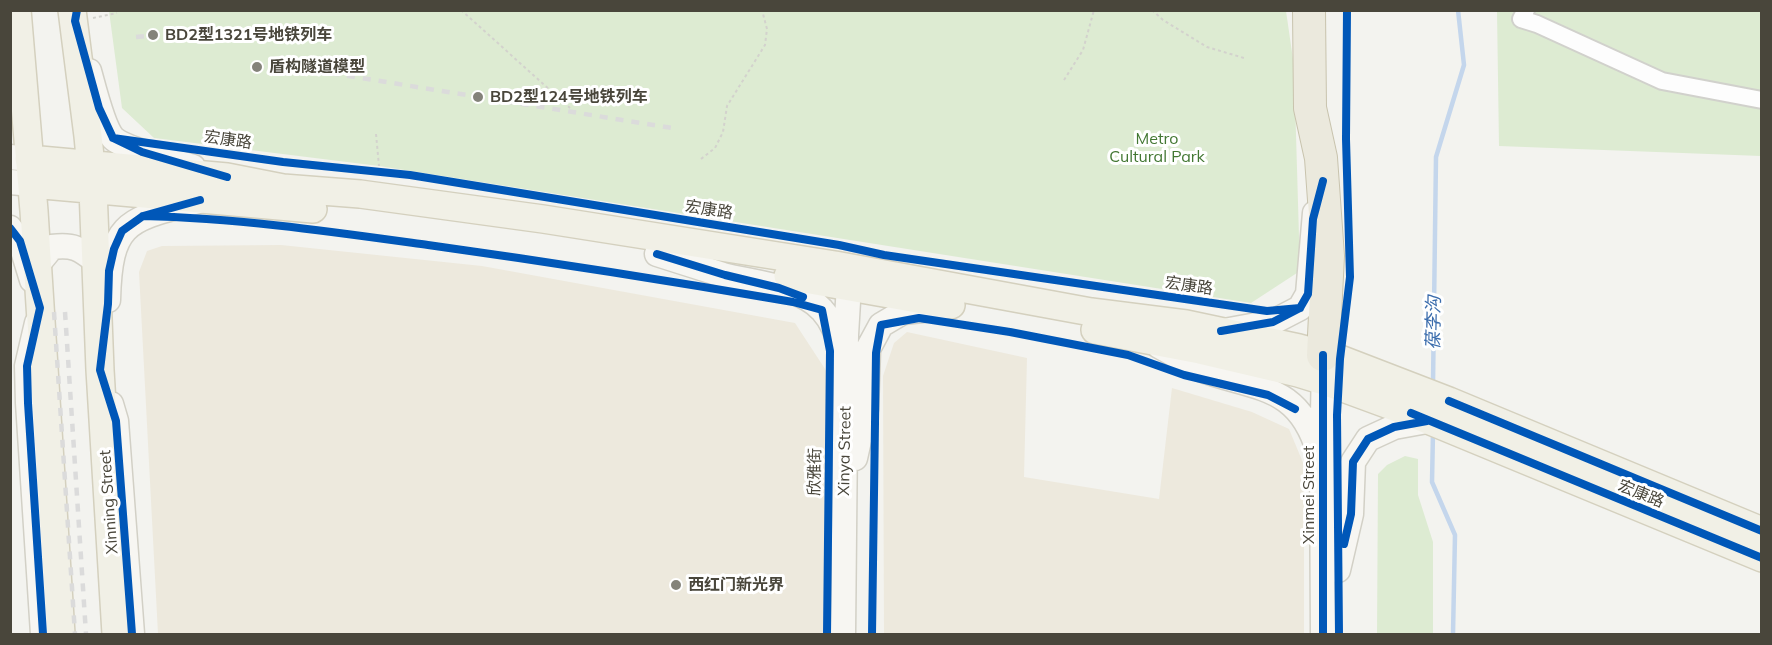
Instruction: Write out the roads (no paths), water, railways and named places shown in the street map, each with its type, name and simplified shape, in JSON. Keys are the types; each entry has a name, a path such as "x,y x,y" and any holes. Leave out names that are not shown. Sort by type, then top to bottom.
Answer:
{"highway":[{"path":"1309,10 1310,108 1321,158 1323,181 1332,370"}],"main road":[{"name":"Xinning Street","path":"74,14 92,177 100,370 116,634"},
{"path":"15,21 20,171 38,264 61,634"},
{"name":"宏康路","path":"20,171 92,177 227,177 283,188 360,194 543,219 853,279 959,306 1150,340 1298,373 1332,370 1411,387 1449,401 1761,531"},
{"name":"宏康路","path":"92,177 200,200 400,216 657,254 1186,324 1299,348 1332,370 1429,421 1761,558"}],"street":[{"path":"1526,10 1521,18 1662,81 1761,100"},
{"path":"74,14 99,108 113,138 142,152 227,177"},
{"path":"10,60 15,21"},
{"path":"1221,331 1273,322 1300,308 1308,294 1313,219 1323,181"},
{"path":"100,370 108,304 109,271 114,249 122,231 142,216 200,200"},
{"path":"10,228 20,241 40,308 27,366 43,634"},
{"path":"38,264 52,247 63,245 77,247 97,262"},
{"path":"657,254 725,275 779,288 809,299 822,310 836,331 846,363"},
{"name":"Xinya Street","path":"843,634 846,363 853,279"},
{"name":"Xinya Street","path":"853,279 854,634"},
{"path":"855,461 866,410 868,349 881,325 903,312 959,306"},
{"path":"1150,340 1199,368 1280,394 1300,414 1310,429 1322,463"},
{"name":"Xinning Street","path":"100,370 116,421 132,634"},
{"name":"Xinmei Street","path":"1323,634 1322,463 1332,370"},
{"name":"Xinmei Street","path":"1332,370 1337,415 1339,634"},
{"path":"1338,570 1351,514 1353,462 1368,440 1394,427 1429,421"},
{"path":"36,539 50,464"}],"waterway":[{"name":"葆李沟","path":"1433,384 1436,157 1464,65 1458,10"},
{"name":"葆李沟","path":"1433,432 1432,482 1455,535 1453,634"}],"railway":[{"path":"136,37 174,33"},
{"path":"268,63 678,129"},
{"path":"54,312 75,634"},
{"path":"65,312 86,634"}],"place":[{"name":"BD2型1321号地铁列车","path":"153,35"},
{"name":"盾构隧道模型","path":"257,67"},
{"name":"BD2型124号地铁列车","path":"478,97"},
{"name":"西红门新光界","path":"676,585"}],"park label":[{"name":"Metro Cultural Park","path":"1157,148"}]}
